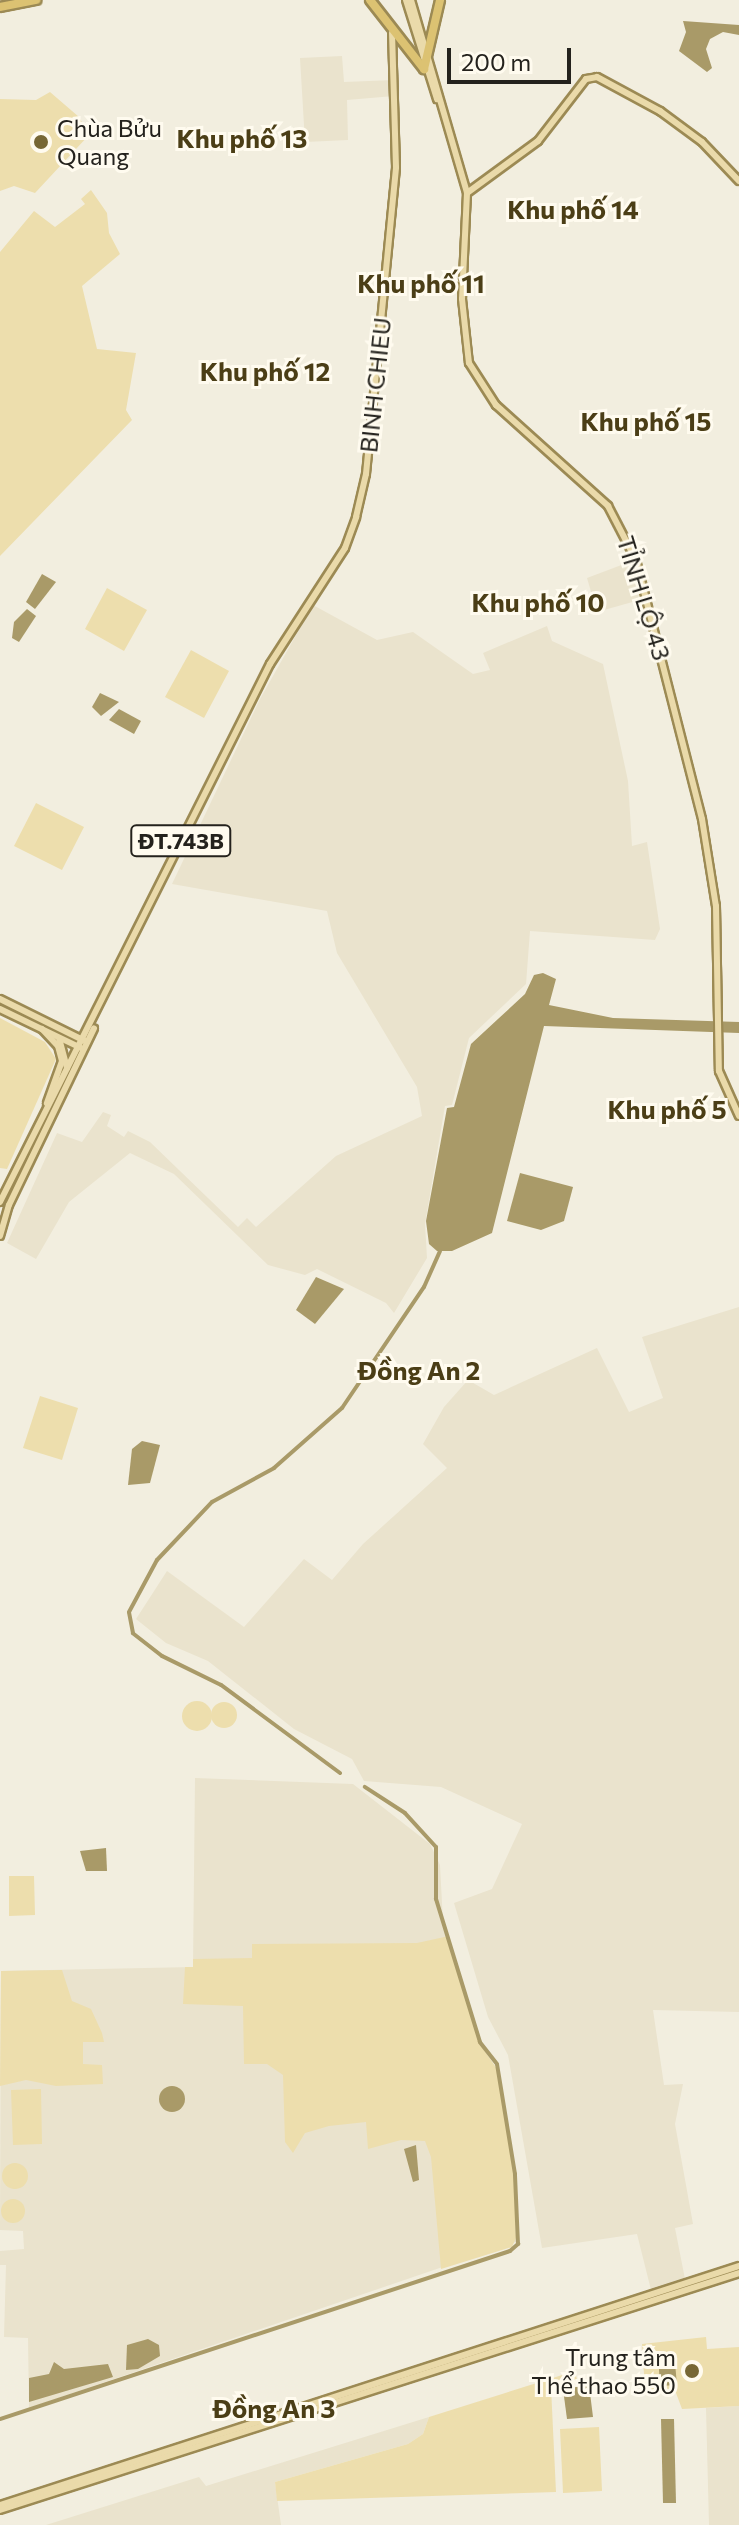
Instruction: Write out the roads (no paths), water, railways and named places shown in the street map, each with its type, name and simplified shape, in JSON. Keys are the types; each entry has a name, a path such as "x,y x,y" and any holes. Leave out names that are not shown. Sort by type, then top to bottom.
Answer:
{"highway":[{"path":"0,5 18,0"},
{"path":"0,5 36,0"},
{"path":"370,0 392,33 426,64"},
{"path":"426,64 438,0"}],"main road":[{"name":"TỈNH LỘ 43","path":"408,0 410,48"},
{"name":"TỈNH LỘ 43","path":"408,0 467,193 462,299 469,363 496,405 607,505 636,560 702,819 716,906 719,1071 739,1116"},
{"name":"BINH CHIEU","path":"96,1020 270,664 345,548 364,488 396,167 392,33"},
{"path":"393,50 410,48"},
{"path":"467,193 538,141 586,79 597,77 660,111 702,142 739,181"},
{"path":"0,999 87,1042"},
{"path":"0,1009 83,1050"},
{"path":"64,1030 79,1031 96,1020"},
{"name":"ĐT.743B","path":"0,1236 9,1205 96,1020"},
{"path":"42,1029 58,1046 62,1061 43,1117"},
{"path":"59,1038 66,1074"},
{"name":"ĐT.743B","path":"0,1202 66,1074 83,1050"},
{"path":"685,2287 739,2266"},
{"path":"0,2508 685,2287 739,2273"}],"waterway":[{"path":"340,1773 221,1685 162,1656 133,1633 129,1612 157,1560 212,1502 274,1468 342,1408 424,1287 440,1251"},
{"path":"0,2419 510,2251 518,2244 515,2174 497,2064 480,2042 436,1899 436,1847 405,1813 365,1787"}],"place":[{"name":"Chùa Bửu Quang","path":"41,142"},
{"name":"Trung tâm Thể thao 550","path":"692,2371"}],"district":[{"name":"Khu phố 13","path":"242,138"},
{"name":"Khu phố 14","path":"573,209"},
{"name":"Khu phố 11","path":"421,283"},
{"name":"Khu phố 12","path":"265,371"},
{"name":"Khu phố 15","path":"646,421"},
{"name":"Khu phố 10","path":"538,602"},
{"name":"Khu phố 5","path":"667,1109"},
{"name":"Đồng An 2","path":"419,1370"},
{"name":"Đồng An 3","path":"274,2408"}]}
